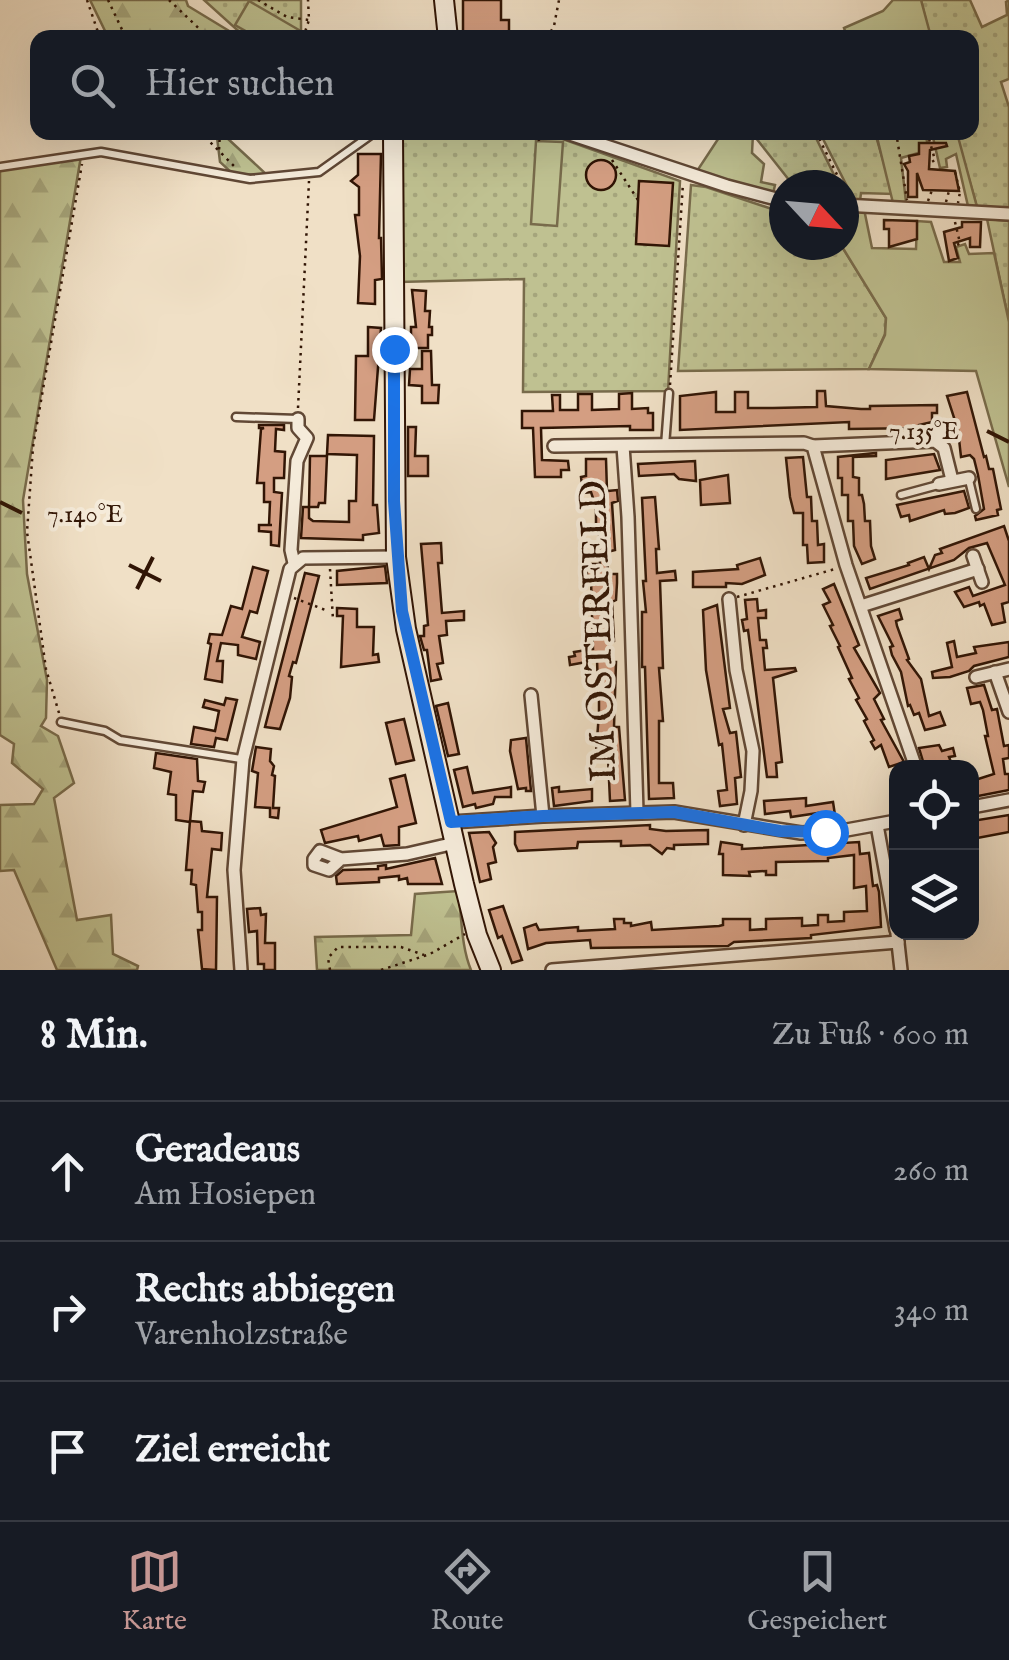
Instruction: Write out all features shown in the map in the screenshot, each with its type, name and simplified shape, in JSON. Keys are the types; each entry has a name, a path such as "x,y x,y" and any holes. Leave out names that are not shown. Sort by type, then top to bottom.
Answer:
{"street":[{"path":"444,0 447,30"},
{"path":"393,140 396,557 406,629 477,935 491,970"},
{"path":"587,140 769,197"},
{"path":"859,205 1009,214"},
{"path":"241,970 234,870 242,759 294,563 291,550 296,461 307,438 298,428 298,419"},
{"path":"938,442 940,427"},
{"path":"554,446 938,442 944,448 952,480"},
{"name":"IM OSTERFELD","path":"622,446 638,812"},
{"path":"814,446 846,566 913,760"},
{"path":"939,484 968,478"},
{"path":"294,563 303,558 396,557"},
{"path":"861,606 978,569"},
{"path":"729,599 736,670 753,751 744,825"},
{"path":"976,677 1009,669"},
{"path":"995,672 1009,712"},
{"path":"531,695 543,816"},
{"path":"979,806 1009,800"},
{"path":"451,822 674,812 801,833 889,823"},
{"path":"877,825 889,891"},
{"path":"341,859 407,854 455,842"},
{"path":"552,970 706,964 889,936"},
{"path":"898,940 901,970"}],"lane":[{"path":"0,166 101,152 252,179 320,172 364,140"},
{"path":"665,446 669,393"},
{"path":"236,417 298,419"},
{"path":"968,478 976,509"},
{"path":"901,495 916,487 939,484"},
{"path":"61,722 105,731 120,740 242,759"}],"path":[{"path":"87,0 97,30"},
{"path":"108,0 122,30"},
{"path":"169,0 200,30"},
{"path":"258,0 287,17 309,20"},
{"path":"306,30 308,0"},
{"path":"551,30 559,0"},
{"path":"194,25 196,30"},
{"path":"208,140 227,161 252,179"},
{"path":"219,151 220,140"},
{"path":"820,140 835,170"},
{"path":"898,140 908,207"},
{"path":"929,140 934,160 930,162"},
{"path":"593,142 592,154 614,160 638,200"},
{"path":"61,722 46,670 27,532 33,447 84,152"},
{"path":"669,393 686,172"},
{"path":"956,172 954,209 960,243 957,246 956,242"},
{"path":"298,419 310,174"},
{"path":"924,192 929,196"},
{"path":"949,192 957,192"},
{"path":"330,558 332,620"},
{"path":"729,599 846,566"},
{"path":"284,594 330,612"},
{"path":"381,970 466,934 477,935"},
{"path":"330,970 328,958 338,946 401,947 424,955"}],"green space":[{"path":"90,0 186,0 188,6 227,30 105,30"},
{"path":"204,0 301,0 301,30 237,30"},
{"path":"893,0 921,0 929,30 845,30 883,11"},
{"path":"921,0 970,0 982,27 1007,15 1009,0 1009,79 1001,82 1009,107 1009,208 977,207 958,140 979,140 979,30 928,30"},
{"path":"249,1 299,30 244,30 235,25"},
{"path":"217,140 229,140 266,174 234,175 220,162"},
{"path":"397,140 566,140 680,181 668,391 523,392 524,279 399,282"},
{"path":"717,140 753,140 752,153 764,164 761,182 769,184 769,193 697,171"},
{"path":"758,140 817,140 832,170 781,170"},
{"path":"824,140 877,140 893,194 861,193 860,201 859,170 839,170"},
{"path":"878,140 927,140 929,150 901,158 906,202 893,203"},
{"path":"934,140 959,140 977,207 968,206 956,154 946,159 947,167 940,168"},
{"path":"536,141 563,142 557,226 531,224"},
{"path":"81,156 23,500 27,574 47,680 46,718 41,726 58,736 74,783 54,798 77,920 111,915 113,954 138,966 137,970 57,970 14,870 0,871 0,805 34,804 43,789 12,763 14,744 0,735 0,170"},
{"path":"691,185 769,208 769,260 850,260 886,318 885,334 869,369 678,371"},
{"path":"859,209 864,209 872,248 916,249 917,221 931,222 944,262 960,262 956,247 965,244 969,254 994,253 1009,322 1009,487 976,371 869,369 885,335 886,318 850,260 859,260"},
{"path":"987,219 1009,221 1009,322"},
{"path":"458,891 471,970 317,970 315,937 411,935 415,894"}],"building":[{"path":"463,0 501,0 501,20 509,20 509,30 463,30"},
{"path":"919,143 946,143 947,146 930,150 929,169 955,171 959,191 923,190 917,173 917,197 908,197 908,171 904,164 910,162 909,156 919,154"},
{"path":"358,154 381,154 382,279 375,280 375,304 358,303 360,256 355,215 359,215 359,187 351,181 358,175"},
{"path":"601,160 611,165 616,175 611,185 601,190 591,185 586,175 591,165"},
{"path":"639,181 673,183 669,246 636,244"},
{"path":"884,220 917,221 917,239 889,247 889,229 884,229"},
{"path":"962,222 981,222 980,247 970,247 970,238 954,243 958,258 949,261 944,232 962,227"},
{"path":"412,290 426,291 425,311 430,311 432,327 428,348 411,348 411,327 416,327"},
{"path":"368,327 381,328 374,420 355,420 356,356 368,356"},
{"path":"422,351 431,351 432,385 439,385 438,403 422,403 422,386 409,385 410,369 422,369"},
{"path":"817,391 825,391 826,406 870,409 937,405 937,413 932,413 932,422 919,428 849,429 849,422 680,430 680,396 716,392 716,412 735,412 735,392 748,392 748,408 773,408 817,407"},
{"path":"967,392 984,457 989,469 993,469 1001,509 997,510 998,515 976,520 975,516 984,509 978,475 974,459 970,455 961,457 958,430 947,396"},
{"path":"632,393 632,409 648,408 648,413 653,413 653,430 630,430 630,426 541,428 542,460 568,461 569,470 561,470 561,477 535,477 533,428 522,428 522,411 553,411 552,395 560,395 560,410 578,410 578,394 592,394 592,410 619,409 619,394"},
{"path":"259,425 284,425 284,430 276,429 275,451 285,452 284,478 274,478 274,492 282,493 279,546 271,545 271,532 259,531 259,525 269,525 270,502 264,502 264,483 257,483 264,428"},
{"path":"408,427 416,427 415,456 428,456 428,476 408,476"},
{"path":"328,435 374,436 373,505 377,505 379,533 363,535 363,540 301,538 303,507 309,507 309,518 313,521 349,522 349,501 356,501 357,455 327,454"},
{"path":"876,453 853,457 853,477 859,478 859,495 865,521 870,521 875,559 862,564 854,546 853,521 848,521 848,495 842,495 842,478 838,478 838,457"},
{"path":"934,454 940,470 886,479 886,460"},
{"path":"310,456 327,456 325,503 318,507 309,507"},
{"path":"803,457 807,497 811,497 812,521 817,521 818,545 824,544 824,562 808,563 807,545 803,545 803,513 794,513 790,497 786,458"},
{"path":"586,459 606,459 607,491 617,490 618,501 612,503 615,550 607,552 608,574 617,574 616,600 612,602 614,641 609,642 612,662 616,662 614,727 619,727 625,800 610,801 608,758 596,754 597,660 570,665 569,657 575,656 574,652 593,649 591,579 585,564 600,564 599,531 591,492 583,493 581,477 586,476"},
{"path":"695,461 696,481 679,479 674,474 639,476 638,464"},
{"path":"728,475 730,503 701,505 700,480"},
{"path":"964,491 969,508 955,513 945,514 944,510 910,521 909,515 901,517 897,505"},
{"path":"655,497 657,573 675,571 676,580 660,581 663,668 659,668 663,721 659,721 659,783 673,783 674,798 649,799 642,667 646,581 642,498"},
{"path":"1004,526 1009,541 1009,602 1002,604 1005,622 992,625 984,604 964,607 955,592 969,587 973,596 1005,585 987,543 929,569 935,555 942,553 940,549"},
{"path":"441,543 442,563 438,563 442,613 464,611 464,620 446,621 447,635 439,636 443,663 437,664 441,679 431,681 427,650 420,636 424,636 424,626 428,625 421,544"},
{"path":"924,557 929,569 870,589 866,578"},
{"path":"760,558 765,575 742,584 726,583 726,587 693,587 693,572 738,569 737,565"},
{"path":"385,566 387,583 337,585 337,571"},
{"path":"253,567 268,571 257,613 250,611 242,637 260,642 256,659 238,655 238,645 221,643 217,661 223,661 222,682 205,679 210,634 222,635 231,606 242,609"},
{"path":"305,573 319,576 289,676 290,698 280,729 265,727"},
{"path":"834,584 859,645 854,648 880,693 874,699 884,719 881,720 903,760 889,760 889,767 881,745 875,749 871,742 874,740 864,721 867,719 856,700 859,698 823,605 830,602 823,589"},
{"path":"757,599 758,611 766,610 766,618 758,618 760,640 766,640 765,670 796,671 773,678 782,762 776,763 777,777 767,777 748,630 744,631 742,620 747,619 745,600"},
{"path":"717,605 730,708 723,709 730,733 736,732 741,777 735,778 737,804 720,806 718,791 727,790 722,744 719,745 706,670 703,610"},
{"path":"337,608 357,609 357,627 374,627 373,655 378,654 379,662 341,667 343,616 337,616"},
{"path":"899,609 902,619 896,621 897,626 907,660 921,679 929,716 940,712 945,725 925,730 919,713 914,715 908,706 901,672 890,647 893,646 878,616"},
{"path":"954,641 957,657 976,653 974,647 1009,642 1009,657 950,677 933,678 932,672 952,667 947,643"},
{"path":"984,685 992,710 997,709 1004,746 1009,745 1009,758 1003,759 1005,774 1009,774 1009,790 979,796 979,779 994,774 983,710 980,702 971,704 967,688"},
{"path":"226,698 237,700 227,740 216,738 214,747 191,744 194,727 215,731 219,711 203,707 205,700 224,705"},
{"path":"448,703 459,754 448,756 436,706"},
{"path":"404,719 414,760 396,764 386,723"},
{"path":"526,738 531,791 518,789 510,751 511,740"},
{"path":"256,747 271,749 275,776 273,808 279,808 278,818 270,817 270,808 255,807 258,773 252,771"},
{"path":"919,748 953,748 955,756 949,757 950,760 923,760"},
{"path":"156,753 197,759 198,781 205,782 203,792 193,791 190,822 176,820 176,795 168,794 171,772 154,768"},
{"path":"467,767 473,793 511,787 511,797 495,797 493,804 476,808 475,804 463,807 454,770"},
{"path":"405,775 416,823 399,827 399,845 384,846 381,835 325,843 321,830 397,807 390,779"},
{"path":"559,787 559,792 592,789 592,801 554,806 552,788"},
{"path":"806,798 806,806 833,802 835,815 791,817 790,811 765,814 764,801"},
{"path":"1009,815 1009,832 979,838 979,820"},
{"path":"190,821 201,822 202,831 222,833 221,850 212,849 207,897 217,897 216,970 202,969 198,930 202,930 202,912 198,912 196,885 191,884 192,870 186,870"},
{"path":"650,825 650,829 666,831 708,830 708,844 674,845 674,849 667,848 662,854 650,845 621,846 621,841 578,842 577,848 518,851 515,844 515,832"},
{"path":"489,832 496,843 496,862 488,864 491,879 480,882 469,833"},
{"path":"721,842 742,845 742,849 859,842 860,854 869,853 873,886 877,885 879,892 881,927 811,938 734,942 728,946 591,948 590,940 546,943 528,949 524,928 536,924 539,930 615,929 614,919 624,919 631,926 651,922 652,930 719,926 723,919 750,919 750,930 766,929 766,919 802,918 802,926 818,925 818,915 828,915 828,922 844,921 844,912 867,911 866,886 854,888 854,855 828,861 776,862 776,875 766,875 766,871 749,872 750,876 723,875"},
{"path":"435,858 442,884 408,884 407,878 399,880 399,876 379,878 379,882 337,884 336,876 343,870 378,869 386,865 386,869"},
{"path":"503,906 522,960 512,963 489,910"},
{"path":"260,908 261,915 266,914 265,943 275,943 275,970 264,970 264,964 258,964 257,931 249,932 247,909"}],"route":[{"path":"394,349 394,501 402,611 451,822 674,812 780,831 825,832"}]}
